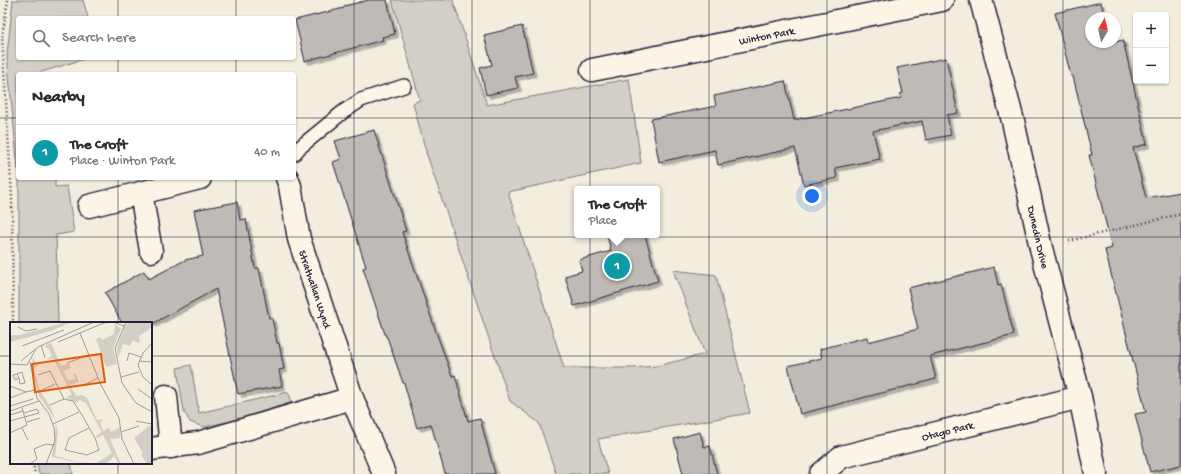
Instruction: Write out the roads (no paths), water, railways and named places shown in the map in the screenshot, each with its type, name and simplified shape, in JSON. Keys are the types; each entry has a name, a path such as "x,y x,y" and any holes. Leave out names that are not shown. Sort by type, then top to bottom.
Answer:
{"street":[{"name":"Winton Park","path":"592,70 942,0"},
{"name":"Dunedin Drive","path":"981,0 1013,121 1041,248 1080,398 1096,474"},
{"path":"89,206 192,180"},
{"name":"Strathallan Wynd","path":"288,180 299,239 352,398 384,474"},
{"path":"141,193 151,251"},
{"path":"166,396 161,448 198,443 352,398"},
{"name":"Otago Park","path":"821,474 841,457 1080,398"}],"lane":[{"path":"296,152 343,112 361,100 404,86"}],"place":[{"name":"The Croft","path":"617,266"}]}
